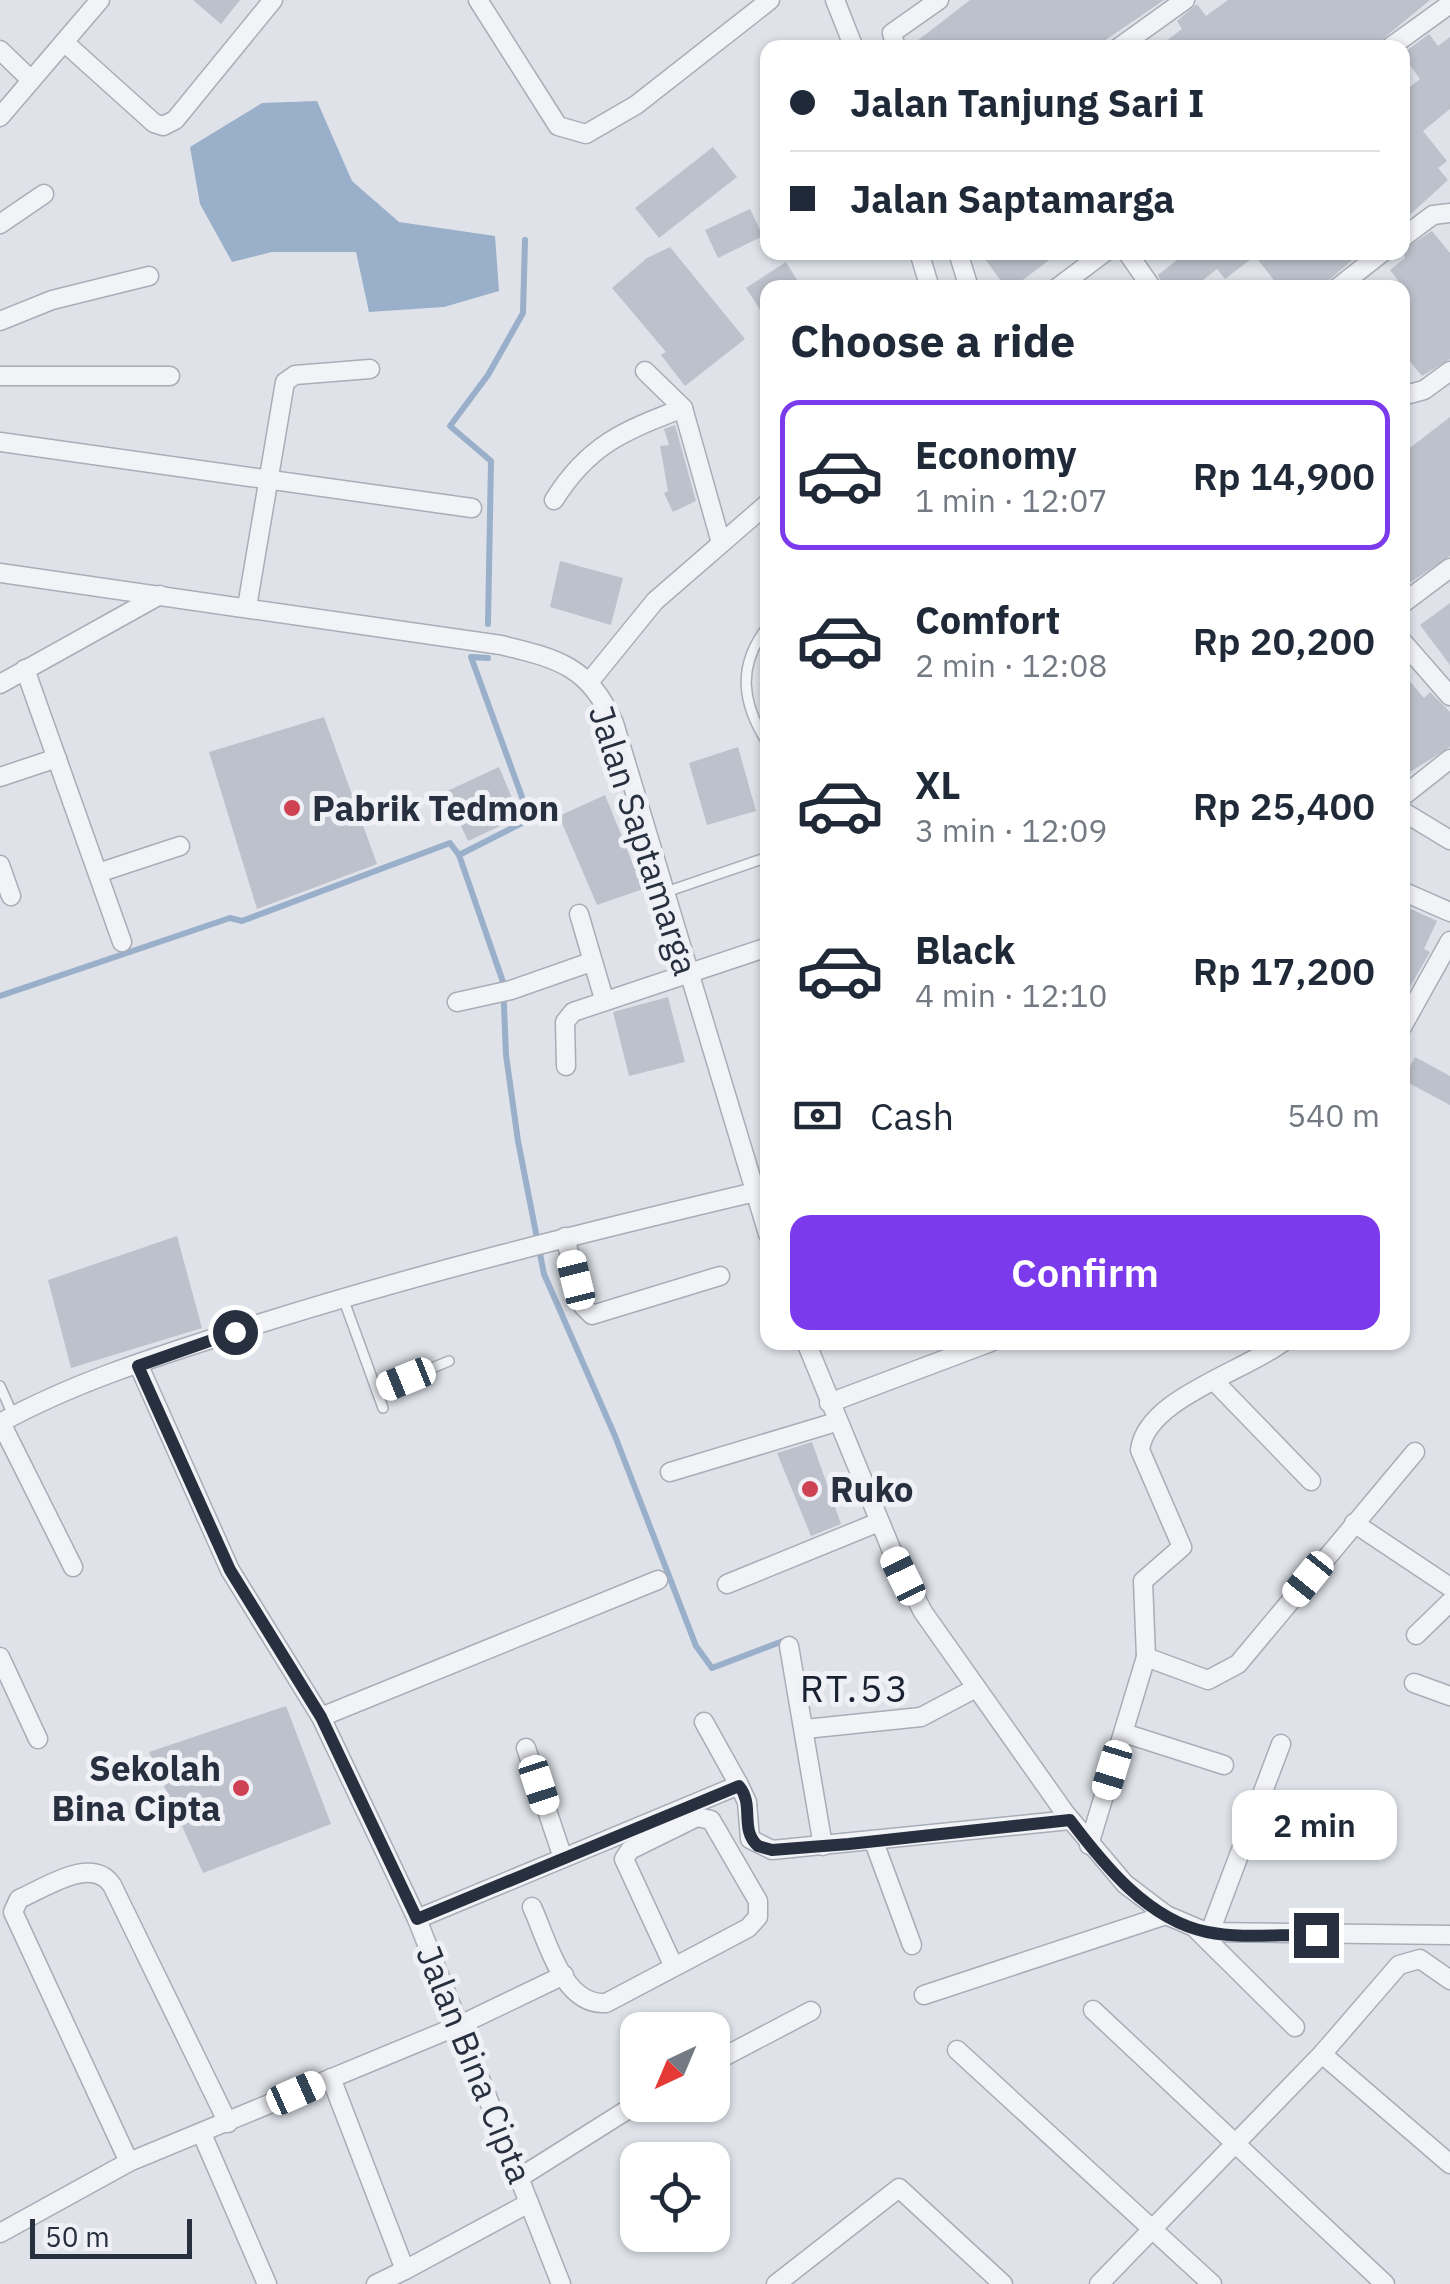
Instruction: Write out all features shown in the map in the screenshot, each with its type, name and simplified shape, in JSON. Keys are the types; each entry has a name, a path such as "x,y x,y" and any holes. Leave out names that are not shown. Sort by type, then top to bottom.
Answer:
{"street":[{"path":"0,117 100,0"},
{"path":"64,42 154,123 164,126 175,120 274,0"},
{"path":"478,0 558,126 586,134 636,105 770,0"},
{"path":"835,0 851,40"},
{"path":"894,40 939,0"},
{"path":"1129,40 1185,0"},
{"path":"1400,40 1450,4"},
{"path":"0,50 32,80"},
{"path":"0,224 44,194"},
{"path":"1410,232 1433,215 1450,213"},
{"path":"1067,280 1094,260"},
{"path":"1347,280 1374,260"},
{"path":"0,321 52,300 149,276"},
{"path":"247,608 285,382 294,375 370,369"},
{"path":"645,371 683,408 721,542"},
{"path":"1410,394 1424,390 1450,371"},
{"path":"0,376 170,376"},
{"path":"554,500 571,473 613,436 683,408"},
{"path":"0,442 472,508"},
{"path":"590,681 655,601 760,510"},
{"path":"1410,598 1450,568"},
{"name":"Jalan Saptamarga","path":"0,573 501,645 547,656 590,681 614,723 666,892 686,973 760,1207"},
{"path":"0,684 161,595"},
{"path":"1410,650 1450,696"},
{"path":"25,670 122,942"},
{"path":"0,777 56,758"},
{"path":"1410,792 1450,759"},
{"path":"1410,815 1450,840"},
{"path":"98,873 180,846"},
{"path":"0,865 11,896"},
{"path":"1410,894 1450,912"},
{"path":"579,914 604,999"},
{"path":"1410,1013 1450,941"},
{"path":"566,1066 567,1016 604,999 760,950"},
{"path":"458,1002 506,991 591,962"},
{"path":"73,1567 5,1421 77,1385 342,1298 525,1246 755,1192"},
{"path":"558,1239 582,1306 592,1315 720,1276"},
{"path":"809,1350 836,1422 922,1612 1070,1820 1125,1884 1166,1915 1203,1930 1450,1936"},
{"path":"829,1403 970,1350"},
{"path":"1089,1845 1146,1657 1143,1581 1182,1548 1140,1450 1142,1438 1162,1410 1270,1350"},
{"name":"Jalan Bina Cipta","path":"138,1366 230,1570 321,1717 417,1919 561,2284"},
{"path":"1216,1383 1310,1482"},
{"path":"670,1472 836,1422"},
{"path":"1146,1657 1208,1680 1226,1674 1415,1452"},
{"path":"727,1584 880,1522"},
{"path":"1354,1523 1450,1587"},
{"path":"321,1717 658,1580"},
{"path":"1416,1635 1450,1602"},
{"path":"789,1646 823,1846"},
{"path":"0,1657 38,1739"},
{"path":"1414,1683 1450,1696"},
{"path":"805,1730 921,1718 976,1688"},
{"path":"704,1722 748,1802 746,1828 758,1846 874,1842 1070,1820"},
{"path":"1124,1733 1224,1766"},
{"path":"1203,1930 1282,1744"},
{"path":"526,1748 564,1858"},
{"path":"417,1919 739,1786"},
{"path":"532,1907 564,1975 579,1996 606,2003 748,1928 758,1917 758,1901 711,1820 697,1817 630,1850 624,1860 674,1967"},
{"path":"874,1842 912,1946"},
{"path":"130,2162 13,1912 19,1899 85,1871 106,1876 112,1886 228,2123"},
{"path":"924,1995 1166,1915"},
{"path":"1203,1930 1296,2028"},
{"path":"1099,2284 1150,2227 1236,2145 1322,2054 1399,1964 1420,1959 1450,1980"},
{"path":"0,2234 130,2162 460,2024 564,1975"},
{"path":"730,2053 811,2010"},
{"path":"1092,2010 1385,2284"},
{"path":"957,2050 1212,2284"},
{"path":"1322,2054 1450,2164"},
{"path":"331,2078 405,2270"},
{"path":"520,2178 620,2114"},
{"path":"202,2134 267,2284"},
{"path":"776,2284 899,2188 1002,2284"},
{"path":"376,2284 529,2203"}],"lane":[{"path":"760,639 751,654 743,690 760,727"},
{"path":"666,892 760,860"},
{"path":"342,1298 383,1408"},
{"path":"376,1391 449,1361"},
{"path":"0,1386 5,1421"}],"water":[{"path":"317,101 352,181 399,222 495,236 499,291 444,307 369,312 356,252 272,252 232,262 200,204 190,147 262,103"}],"building":[{"path":"193,0 240,0 221,24"},
{"path":"970,0 1164,0 1106,40 918,40"},
{"path":"1228,0 1430,0 1382,40 1168,40 1182,29 1177,21 1197,4 1206,16"},
{"path":"1429,34 1438,46 1450,37 1450,109 1423,131 1447,161 1438,168 1448,180 1410,215 1410,87 1420,79 1410,65 1410,48"},
{"path":"713,147 737,177 659,238 635,208"},
{"path":"750,209 760,237 718,258 705,230"},
{"path":"1432,231 1450,253 1450,359 1422,376 1410,362 1410,280 1398,280 1390,270 1402,260 1410,260 1410,245"},
{"path":"670,247 745,339 685,386 661,355 666,352 612,288 647,258"},
{"path":"986,260 1049,260 1023,280 1000,280"},
{"path":"1177,260 1250,260 1225,279 1217,269 1203,280 1160,280 1158,275"},
{"path":"1258,260 1352,260 1329,280 1274,280"},
{"path":"786,262 797,280 760,280 760,310 746,288"},
{"path":"1450,417 1450,556 1410,583 1410,448"},
{"path":"675,425 696,501 673,512 664,493 668,491 660,446 669,445 664,429"},
{"path":"560,561 623,578 611,625 550,607"},
{"path":"1450,603 1450,665 1420,625"},
{"path":"1410,681 1424,698 1430,692 1450,712 1450,747 1410,772"},
{"name":"Pabrik Tedmon","path":"324,717 377,864 257,909 209,752"},
{"path":"738,747 756,811 707,825 689,763"},
{"path":"499,767 520,817 468,841 445,792"},
{"path":"605,795 643,889 597,905 559,816"},
{"path":"1410,909 1437,921 1424,949 1430,952 1410,987"},
{"path":"668,997 685,1062 629,1076 613,1012"},
{"path":"1415,1057 1450,1076 1450,1105 1410,1084 1410,1067"},
{"path":"177,1236 202,1328 71,1368 48,1280"},
{"name":"Ruko","path":"812,1442 841,1524 811,1536 777,1453"},
{"name":"Sekolah Bina Cipta","path":"286,1706 331,1824 203,1873 149,1752"}],"waterway":[{"path":"488,624 491,461 450,426 488,375 523,313 525,240"},
{"path":"488,658 471,657 530,819 459,855 503,982 506,1055 518,1141 544,1274 615,1436 696,1646 712,1668 783,1641"},
{"path":"0,996 230,918 242,921 450,843 459,855"}],"place":[{"name":"Pabrik Tedmon","path":"292,808"},
{"name":"Ruko","path":"810,1489"},
{"name":"Sekolah Bina Cipta","path":"241,1788"}],"district":[{"name":"RT.53","path":"855,1687"}],"route":[{"path":"235,1332 138,1366 230,1570 321,1717 417,1919 739,1786 748,1802 746,1828 750,1839 772,1850 1070,1820 1125,1884 1180,1923 1215,1933 1316,1935"}]}
